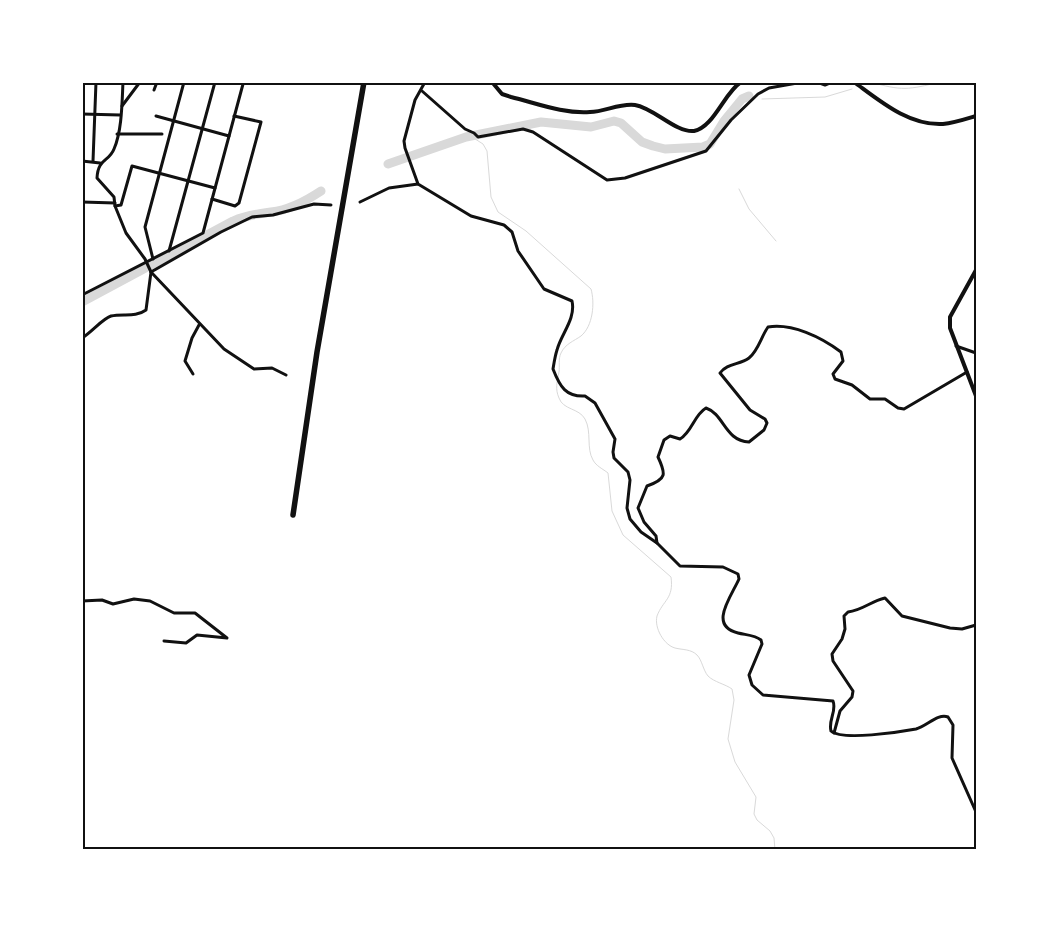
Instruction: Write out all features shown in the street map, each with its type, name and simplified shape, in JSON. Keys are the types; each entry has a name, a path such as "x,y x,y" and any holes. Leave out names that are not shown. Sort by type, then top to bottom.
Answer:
{"highway":[{"path":"293,514 310,394 364,82"}],"street":[{"path":"93,161 96,82"},
{"path":"123,82 122,106 114,150 100,163 97,178 114,197 115,205 126,234 150,272 224,350 254,369 272,368 286,375"},
{"path":"122,106 140,82"},
{"path":"154,90 156,82"},
{"path":"153,259 145,227 184,82"},
{"path":"169,251 215,82"},
{"path":"82,293 89,292 146,264 202,233 243,84 236,82"},
{"path":"425,82 422,91 415,100 404,141 418,184 470,216 504,225 512,232 518,251 544,289 572,301 573,307 568,327 557,348 553,369 555,374 568,394 585,396 591,398 595,403 614,439 614,458 628,472 630,480 627,508 630,519 641,532 657,543 680,566 723,567 738,574 739,579 723,615 722,623 726,629 761,640 762,644 750,669 749,675 752,685 762,695 833,701 835,707 829,725 834,733 848,736 917,729 938,717 948,717 953,725 952,758 976,812"},
{"path":"492,82 496,88 510,97 572,112 589,112 624,105 636,105 682,129 693,131 702,128 710,121 724,99 741,82"},
{"path":"422,91 465,129 480,138 524,129 534,132 606,180 624,178 676,159 706,151 731,120 758,94 768,88 803,82"},
{"path":"817,82 825,85 832,82"},
{"path":"854,82 898,112 923,122 945,124 976,116"},
{"path":"82,114 120,115"},
{"path":"156,116 229,136"},
{"path":"212,199 235,206 239,203 261,122 234,116"},
{"path":"117,134 162,134"},
{"path":"82,160 100,163"},
{"path":"82,202 121,204 132,166 215,188"},
{"path":"360,202 389,188 418,184"},
{"path":"150,272 246,220 314,204 330,205"},
{"path":"976,270 950,318 950,328 976,396"},
{"path":"82,338 94,331 111,316 132,315 146,310 150,272"},
{"path":"193,374 185,361 192,338 199,325"},
{"path":"657,543 656,536 644,522 638,508 647,486 659,482 664,476 664,469 658,457 664,440 670,436 680,439 685,436 701,410 706,408 712,410 729,434 744,442 749,442 764,430 767,424 765,419 750,410 720,373 724,368 748,359 768,327 779,325 824,340 841,352 843,361 833,374 835,379 852,385 870,399 885,399 898,408 904,409 967,372"},
{"path":"956,346 976,353"},
{"path":"834,733 840,711 852,697 853,691 833,661 832,654 842,640 845,630 844,616 848,612 860,610 877,599 885,598 891,601 897,613 902,616 950,628 962,629 976,626"},
{"path":"82,601 102,600 113,604 134,599 150,601 174,613 195,613 227,638 196,635 186,643 164,641"}],"waterway":[{"path":"871,82 898,88 920,87 939,82"},
{"path":"762,99 825,97 852,89"},
{"path":"388,164 466,137 541,122 591,127 614,121 621,123 642,142 653,146 665,149 703,147 710,144 724,121 742,99 749,96"},
{"path":"472,137 483,144 487,151 491,197 498,212 526,231 591,289 593,301 592,314 585,332 565,347 560,355 557,392 564,405 579,413 585,419 591,455 596,464 608,473 612,511 623,535 671,577 671,590 657,616 658,631 671,646 695,653 699,657 708,676 732,689 734,700 728,739 735,762 756,797 754,814 757,820 770,831 774,838 775,850"},
{"path":"739,189 749,209 776,241"},
{"path":"82,302 233,221 291,207 321,191"}]}
